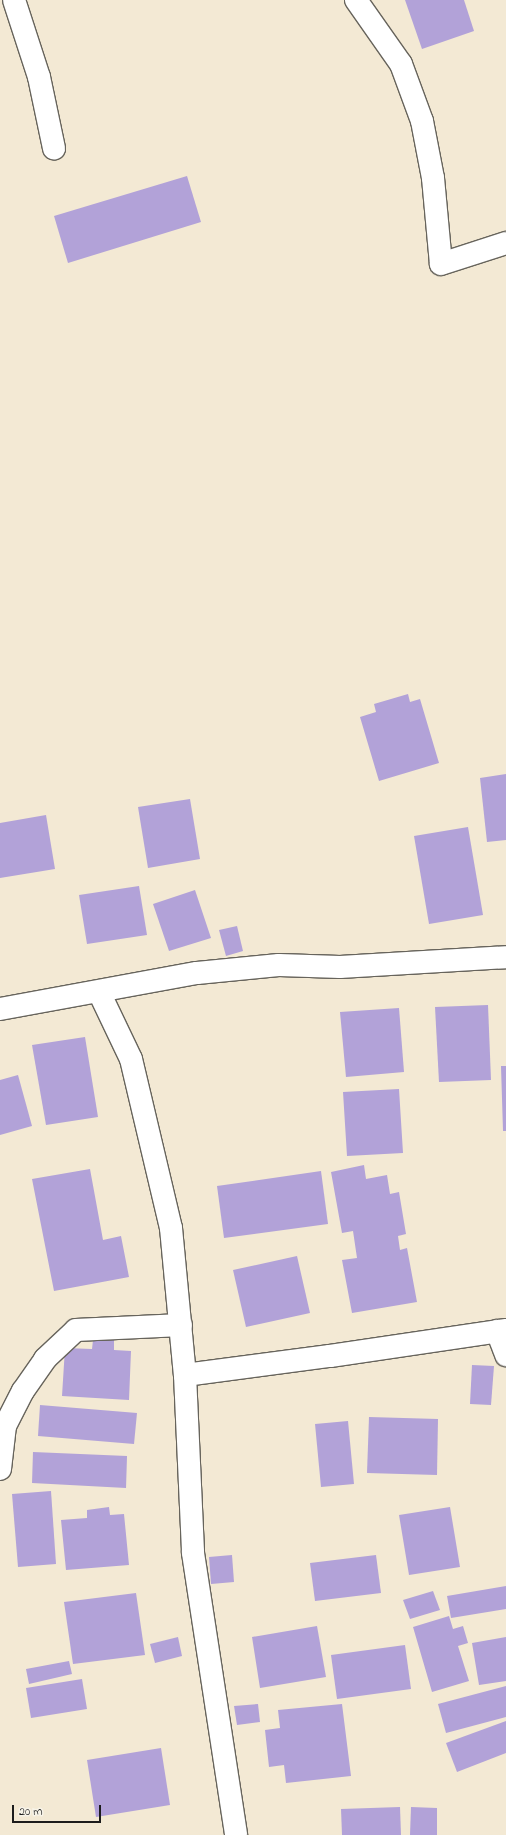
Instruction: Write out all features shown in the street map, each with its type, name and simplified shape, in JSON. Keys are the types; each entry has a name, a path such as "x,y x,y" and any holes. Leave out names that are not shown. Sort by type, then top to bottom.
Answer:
{"street":[{"path":"14,0 39,77 54,148"},
{"path":"356,0 401,64 422,121 433,178 441,264 506,243"},
{"path":"0,1009 197,973 279,965 340,967 506,957"},
{"path":"99,992 131,1059 171,1228 185,1375 193,1553 236,1835"},
{"path":"0,1469 5,1426 23,1391 45,1359 76,1330 181,1325"},
{"path":"185,1375 330,1356 501,1330 506,1355"}],"building":[{"path":"405,0 464,0 474,31 422,49"},
{"path":"187,176 201,222 68,263 54,216"},
{"path":"408,694 410,702 420,699 439,763 379,781 360,717 376,712 374,704"},
{"path":"506,774 506,840 487,842 480,778"},
{"path":"190,799 200,859 148,868 138,807"},
{"path":"46,815 55,869 0,878 0,823"},
{"path":"468,827 483,915 429,924 414,836"},
{"path":"139,886 147,935 87,944 79,895"},
{"path":"195,890 211,938 169,951 153,904"},
{"path":"237,926 243,951 226,956 219,930"},
{"path":"488,1005 491,1080 439,1082 435,1007"},
{"path":"399,1008 404,1072 346,1077 340,1012"},
{"path":"85,1037 98,1117 46,1125 32,1045"},
{"path":"501,1066 506,1066 506,1131 503,1131"},
{"path":"18,1075 32,1126 0,1135 0,1080"},
{"path":"399,1089 403,1153 347,1156 343,1092"},
{"path":"364,1165 366,1179 387,1175 390,1194 399,1192 406,1234 398,1236 400,1250 407,1248 417,1302 352,1313 342,1260 357,1258 353,1231 342,1233 331,1172"},
{"path":"90,1169 103,1240 121,1236 129,1277 54,1291 32,1179"},
{"path":"321,1171 328,1224 224,1238 217,1186"},
{"path":"297,1256 310,1313 246,1327 233,1270"},
{"path":"93,1340 114,1340 114,1350 131,1351 129,1400 62,1396 65,1348 92,1349"},
{"path":"472,1365 494,1366 491,1405 470,1404"},
{"path":"40,1405 137,1413 134,1444 38,1436"},
{"path":"369,1417 438,1419 437,1475 367,1473"},
{"path":"348,1421 354,1484 321,1487 315,1424"},
{"path":"33,1452 127,1456 126,1488 32,1483"},
{"path":"51,1491 56,1564 18,1567 12,1494"},
{"path":"109,1507 110,1515 124,1514 129,1565 66,1570 61,1520 87,1518 87,1510"},
{"path":"450,1507 460,1567 409,1575 399,1515"},
{"path":"232,1555 234,1582 211,1584 209,1557"},
{"path":"376,1555 381,1593 315,1601 310,1563"},
{"path":"506,1586 506,1609 451,1618 447,1596"},
{"path":"433,1591 440,1610 410,1619 403,1600"},
{"path":"136,1593 145,1655 73,1664 64,1602"},
{"path":"449,1616 453,1629 463,1626 468,1643 458,1646 469,1681 432,1692 413,1627"},
{"path":"317,1626 326,1677 260,1688 252,1637"},
{"path":"178,1637 182,1656 155,1663 150,1644"},
{"path":"506,1637 506,1681 479,1685 472,1643"},
{"path":"405,1645 411,1689 337,1699 331,1655"},
{"path":"69,1661 72,1674 29,1684 26,1669"},
{"path":"82,1679 87,1709 31,1718 26,1688"},
{"path":"506,1686 506,1717 446,1733 438,1704"},
{"path":"258,1704 260,1722 237,1725 234,1706"},
{"path":"342,1704 351,1776 286,1783 284,1765 269,1767 265,1730 280,1728 278,1710"},
{"path":"506,1721 506,1753 457,1772 446,1743"},
{"path":"161,1748 170,1805 96,1817 87,1760"},
{"path":"400,1807 401,1835 342,1835 341,1809"},
{"path":"411,1807 437,1808 437,1835 410,1835"}]}
